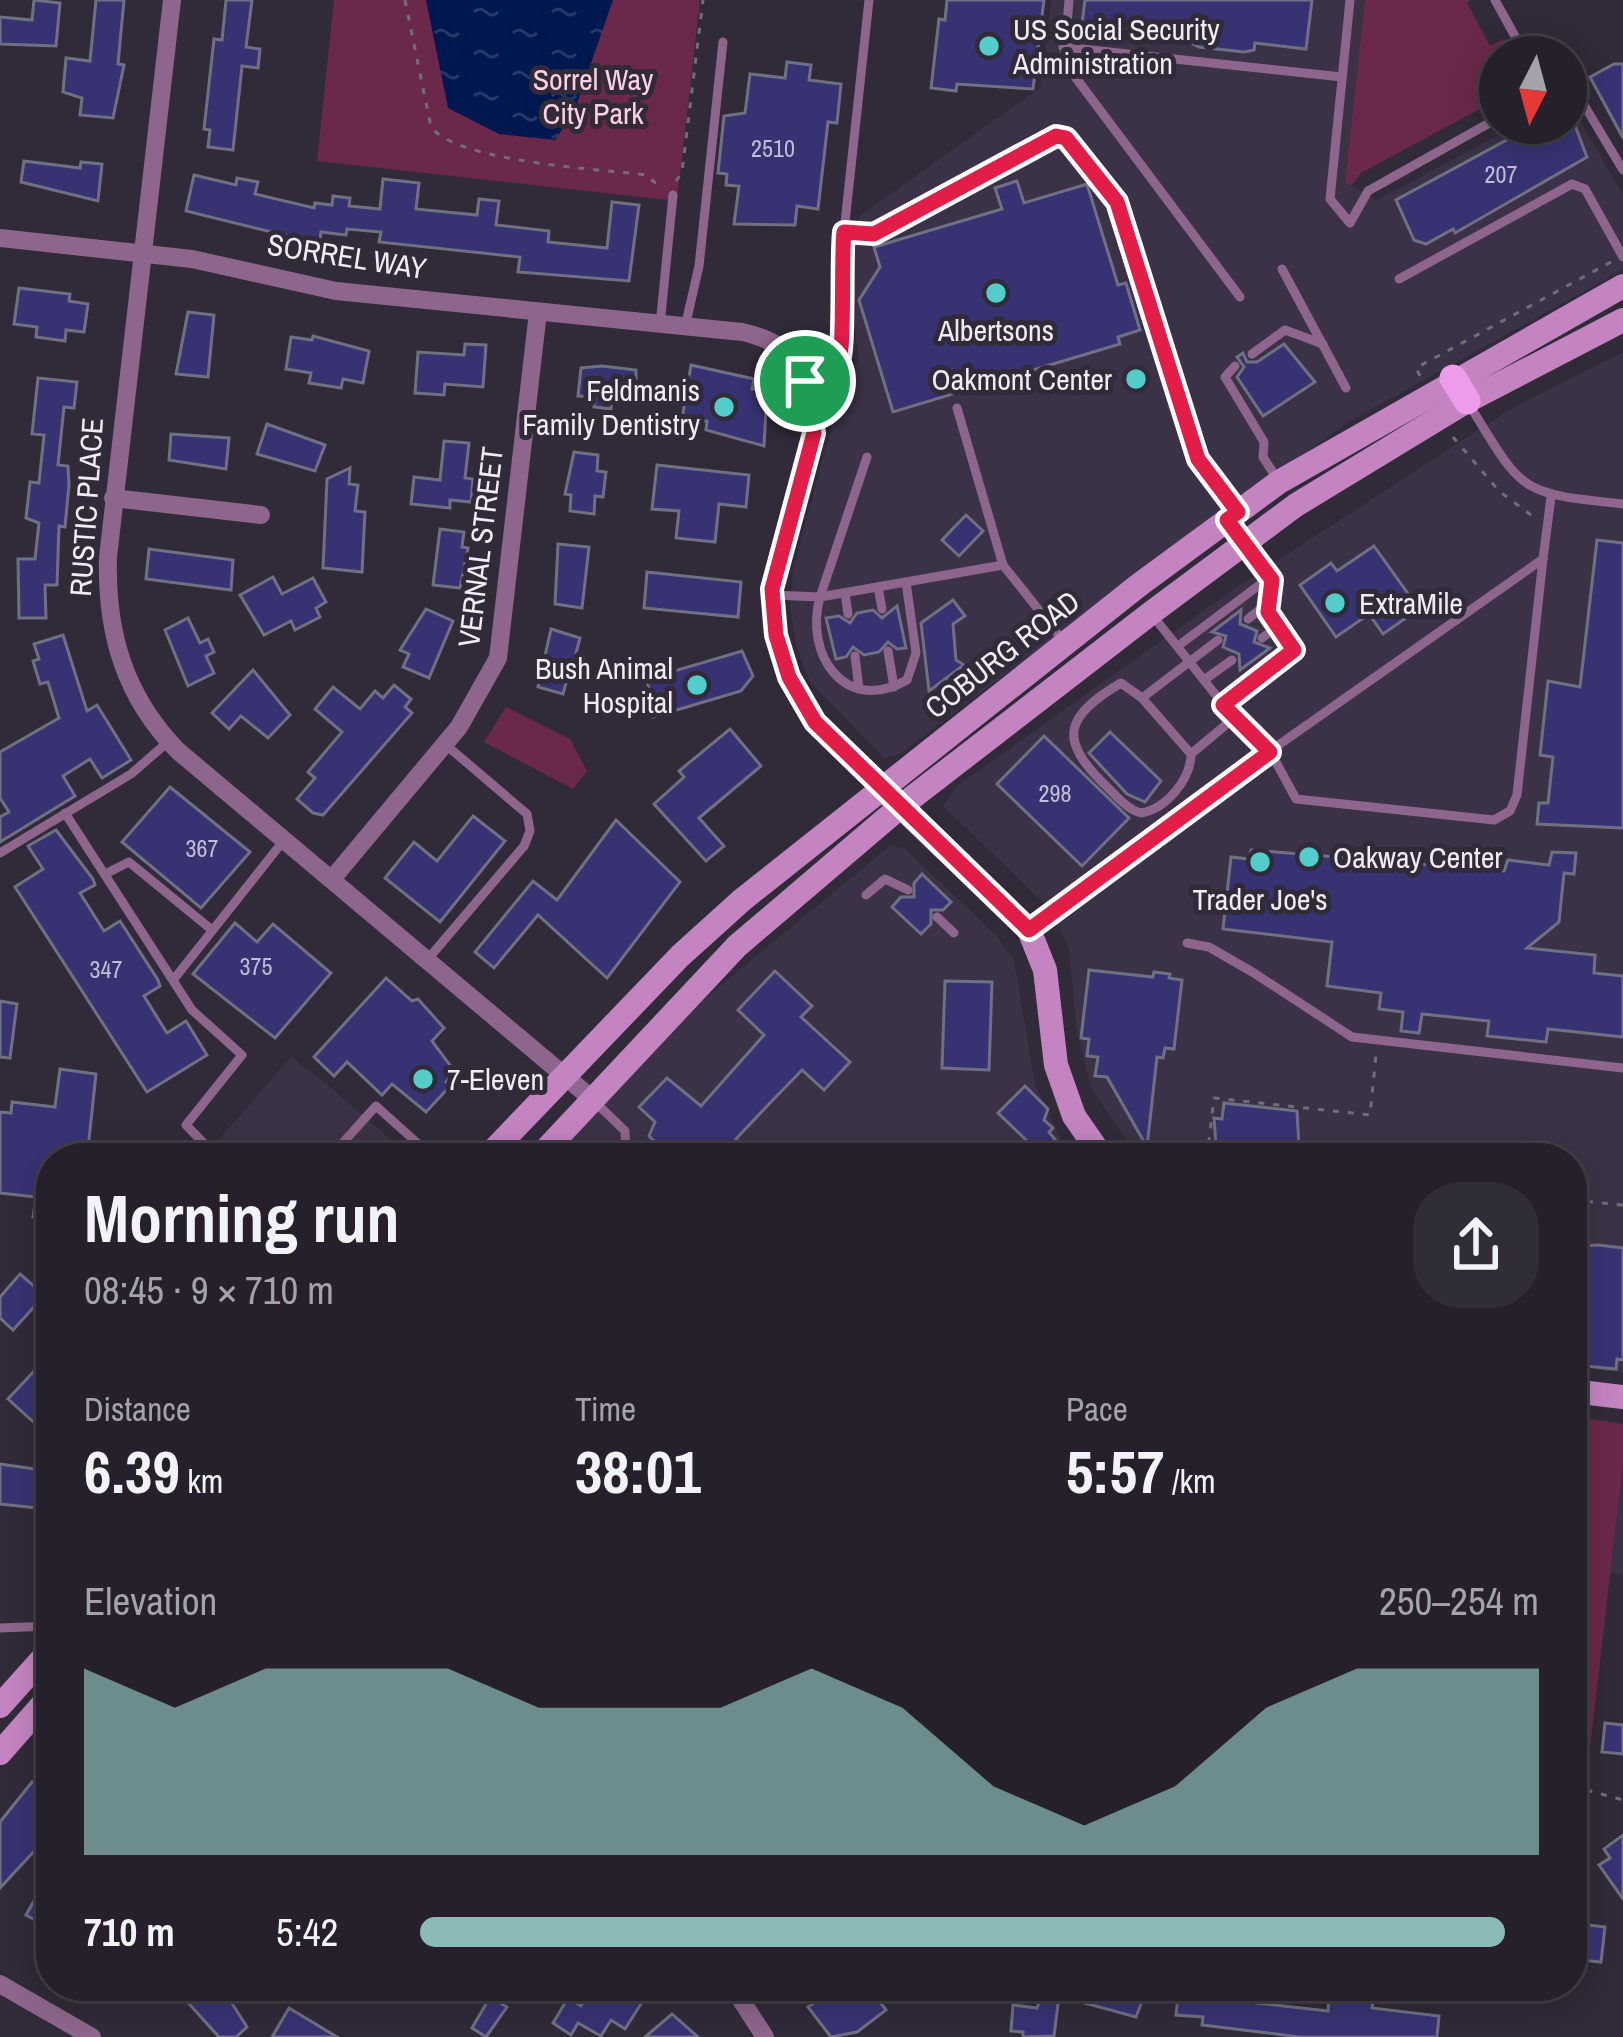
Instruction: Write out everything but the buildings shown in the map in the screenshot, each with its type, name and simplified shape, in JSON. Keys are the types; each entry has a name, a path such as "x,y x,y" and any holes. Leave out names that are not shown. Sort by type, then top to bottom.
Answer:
{"main road":[{"name":"COBURG ROAD","path":"551,1143 737,946 900,807 1244,542 1441,417 1460,390 1623,286"},
{"name":"COBURG ROAD","path":"501,1143 686,951 881,787 1233,516 1280,482 1427,394 1460,390 1623,320"},
{"path":"881,787 1029,930 1046,970 1056,1065 1074,1116 1093,1143"},
{"path":"1587,1393 1623,1397"},
{"path":"0,1706 36,1666"},
{"path":"0,1753 36,1712"}],"street":[{"name":"RUSTIC PLACE","path":"172,0 113,498 110,630 130,684 169,741 591,1098"},
{"name":"SORREL WAY","path":"0,238 215,263 323,290 763,339 785,354 805,381"},
{"name":"VERNAL STREET","path":"332,879 483,692 502,643 538,312"},
{"path":"805,381 814,433 777,558 772,595 779,648 803,706 881,787"},
{"path":"113,498 261,515"},
{"path":"0,1984 92,2037"},
{"path":"742,2001 765,2037"}],"lane":[{"path":"805,381 842,356 838,291 869,0"},
{"path":"1069,0 1064,62 1240,297"},
{"path":"1350,0 1330,203 1350,223 1368,191 1479,129"},
{"path":"1495,0 1515,36"},
{"path":"685,327 699,266 723,42"},
{"path":"1063,47 1342,77"},
{"path":"1587,110 1623,170"},
{"path":"844,232 874,234 1063,136 1117,202 1198,459 1244,542 1270,577 1268,612 1293,653 1223,705"},
{"path":"1399,279 1572,184 1583,186 1623,256"},
{"path":"660,325 673,195"},
{"path":"1282,269 1346,388"},
{"path":"1252,354 1285,330 1323,344"},
{"path":"1235,365 1225,376 1264,442 1263,457 1280,482"},
{"path":"1460,390 1510,473 1551,497 1623,504"},
{"path":"957,408 1003,565 1065,643"},
{"path":"867,457 816,615 825,668 835,680 859,689 894,687 907,680 916,659 906,582"},
{"path":"1151,613 1234,718 1270,752 1296,799 1489,820 1505,816 1517,796 1551,497"},
{"path":"1029,930 1543,559"},
{"path":"772,595 820,597 1003,565"},
{"path":"1178,646 1270,577"},
{"path":"878,587 882,609"},
{"path":"844,593 848,614"},
{"path":"1248,619 1269,602"},
{"path":"1262,638 1278,626"},
{"path":"1142,698 1218,640"},
{"path":"888,651 894,687"},
{"path":"855,656 859,689"},
{"path":"1204,680 1232,659"},
{"path":"1191,754 1129,685 1118,684 1079,718 1072,737 1075,755 1141,813 1158,807 1186,777 1191,754 1234,718"},
{"path":"0,853 131,774 169,741"},
{"path":"428,959 524,846 530,831 523,810 445,744"},
{"path":"65,813 196,1015 242,1055 186,1125 203,1143"},
{"path":"173,979 284,840"},
{"path":"105,874 129,862 212,930"},
{"path":"866,895 889,879 908,890"},
{"path":"937,917 954,933"},
{"path":"1187,943 1209,947 1352,1037 1623,1068"},
{"path":"591,1098 625,1131 625,1143"},
{"path":"343,1143 376,1106 417,1143"},
{"path":"0,1628 36,1627"}],"path":[{"path":"405,0 431,127 438,136 489,152 646,175 673,195 682,172 703,0"},
{"path":"1427,394 1416,368 1623,256"},
{"path":"1441,417 1499,491 1532,517 1548,519"},
{"path":"1209,1143 1214,1098 1370,1115 1378,1041"},
{"path":"1587,1201 1623,1205"},
{"path":"1587,1790 1623,1800"}],"shaded area":[{"name":"Oakmont Center","path":"1051,0 1365,0 1346,183 1377,200 1482,144 1587,144 1587,133 1623,195 1623,270 1350,421 1201,526 900,754 884,758 810,682 796,646 790,606 793,569 831,430 826,395 847,381 859,360 851,303 859,216 1040,88"},
{"name":"Oakway Center","path":"1623,352 1623,1373 1587,1369 1587,1143 1128,1143 1091,1088 1076,1025 1069,947 1048,907 943,806 957,786 1237,587 1509,410"},
{"path":"891,845 905,849 994,933 1014,960 1035,1085 1063,1143 557,1143 641,1051"},
{"path":"291,1057 395,1143 216,1143"},
{"path":"1623,1462 1623,1574 1610,1573"}],"green space":[{"name":"Sorrel Way City Park","path":"334,0 700,0 677,201 317,161"},
{"path":"1365,0 1471,0 1467,3 1485,36 1479,36 1479,109 1361,173 1351,186 1345,183"},
{"path":"506,707 570,739 587,771 573,789 484,742"},
{"path":"1587,1418 1623,1424 1623,1462 1587,1774"}],"water":[{"path":"426,0 613,0 574,112 555,140 499,134 448,108"}],"place":[{"name":"US Social Security Administration","path":"989,46"},
{"name":"Albertsons","path":"996,293"},
{"name":"Oakmont Center","path":"1136,379"},
{"name":"Feldmanis Family Dentistry","path":"724,407"},
{"name":"ExtraMile","path":"1335,603"},
{"name":"Bush Animal Hospital","path":"697,685"},
{"name":"Oakway Center","path":"1309,857"},
{"name":"Trader Joe's","path":"1260,862"},
{"name":"7-Eleven","path":"423,1079"}],"route":[{"path":"1056,136 1066,138 1117,202 1198,459 1238,512 1227,520 1272,580 1268,612 1293,653 1223,705 1270,752 1029,930 815,722 789,677 776,635 772,589 814,433 805,381 842,356 838,291 844,232 874,234 1056,136"}]}
